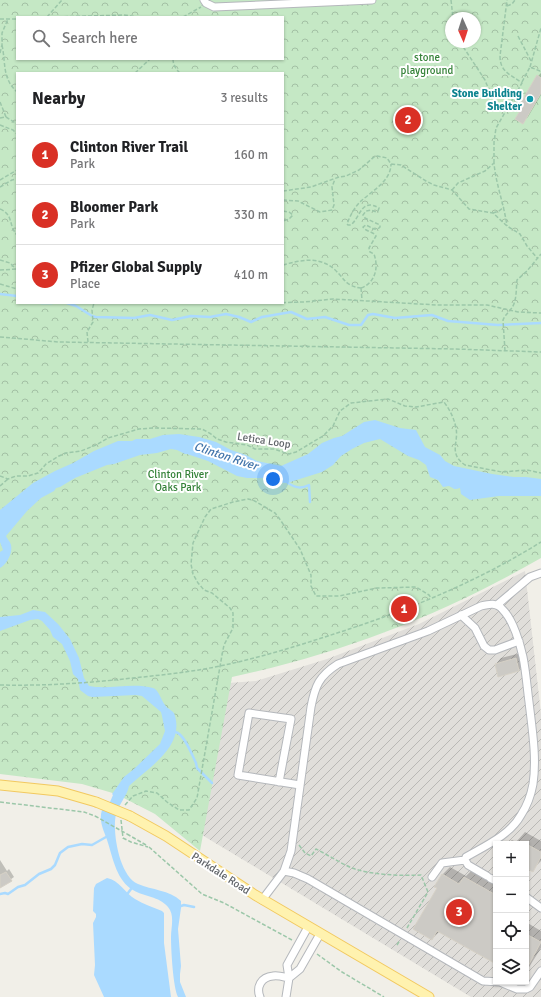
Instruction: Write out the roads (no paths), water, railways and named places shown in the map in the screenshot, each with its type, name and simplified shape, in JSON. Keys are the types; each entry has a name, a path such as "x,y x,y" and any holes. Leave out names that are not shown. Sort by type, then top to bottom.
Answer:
{"main road":[{"name":"Parkdale Road","path":"0,785 58,791 96,802 125,815 166,836 262,900 429,997"}],"street":[{"path":"205,2 214,7 372,0"},
{"path":"497,605 530,577 541,573"},
{"path":"262,900 284,871 291,851 313,696 320,680 328,670 338,664 428,631 481,606 490,604 497,605 503,610 517,635 523,656 533,740 533,784 528,802 521,817 511,828 497,839 466,857 465,860 442,863 432,877"},
{"path":"462,615 475,628 484,646 489,650 495,650 519,641"},
{"path":"279,782 291,719 249,713 238,775 279,782 300,785"},
{"path":"465,860 468,865 491,878"},
{"path":"284,871 294,873 308,879 483,981 500,982 517,989 526,989 530,987 541,971"},
{"path":"529,899 541,908"},
{"path":"286,997 289,978 286,965 308,926"},
{"path":"260,997 258,987 261,981 273,976 289,978 300,968 320,934"}],"water":[{"name":"Clinton River","path":"375,420 400,428 416,430 425,447 440,455 445,461 454,466 492,474 541,479 541,496 499,496 470,500 461,494 460,488 454,489 449,486 443,487 438,480 430,477 426,465 419,460 408,456 380,439 364,443 352,449 322,472 287,483 273,482 264,478 247,478 237,476 208,461 171,449 157,453 140,455 107,465 75,478 41,498 27,511 6,536 11,544 11,551 7,561 0,568 0,552 3,550 0,542 0,510 33,483 94,451 118,441 150,439 163,435 179,434 199,437 216,442 257,461 281,466 308,454 322,443 342,436 364,422"},
{"path":"33,610 45,612 58,624 70,639 79,658 84,678 89,686 145,686 153,688 158,693 166,707 174,714 176,727 174,737 169,747 154,764 129,786 116,814 115,831 118,852 126,872 131,879 143,886 166,892 181,901 178,929 181,966 180,982 186,997 178,997 176,992 171,950 172,918 170,910 164,903 133,890 123,881 116,869 102,827 101,819 102,810 107,809 113,795 112,794 124,777 160,744 165,731 161,712 142,696 92,697 80,690 78,679 73,674 70,661 62,644 53,637 50,630 42,621 38,619 30,620 0,631 0,617 20,615"},
{"path":"107,878 115,881 135,899 164,913 164,943 171,997 104,997 94,975 93,923 96,914 93,911 94,888 96,884"}],"waterway":[{"path":"0,294 16,296"},
{"path":"70,304 96,317 134,318 150,315 172,320 191,316 210,317 226,314 251,322 262,317 291,312 307,319 325,317 349,325 361,325 368,315 373,314 395,318 432,315 448,321 498,325 541,323"},
{"path":"288,483 298,487 309,485 310,502"},
{"path":"175,732 182,736 185,740 197,768 212,783"},
{"path":"0,894 8,894 18,887 25,885 39,874 51,869 55,865 60,853 68,847 82,844 92,845 106,837"},
{"path":"128,893 131,889"},
{"path":"181,906 184,905 194,907"}],"place":[{"name":"Stone Building Shelter","path":"530,99"},
{"name":"Bloomer Park","path":"408,120"},
{"name":"Clinton River Trail","path":"404,609"},
{"name":"Pfizer Global Supply","path":"459,912"}],"park label":[{"name":"stone playground","path":"427,63"},
{"name":"Clinton River Oaks Park","path":"178,480"}]}
